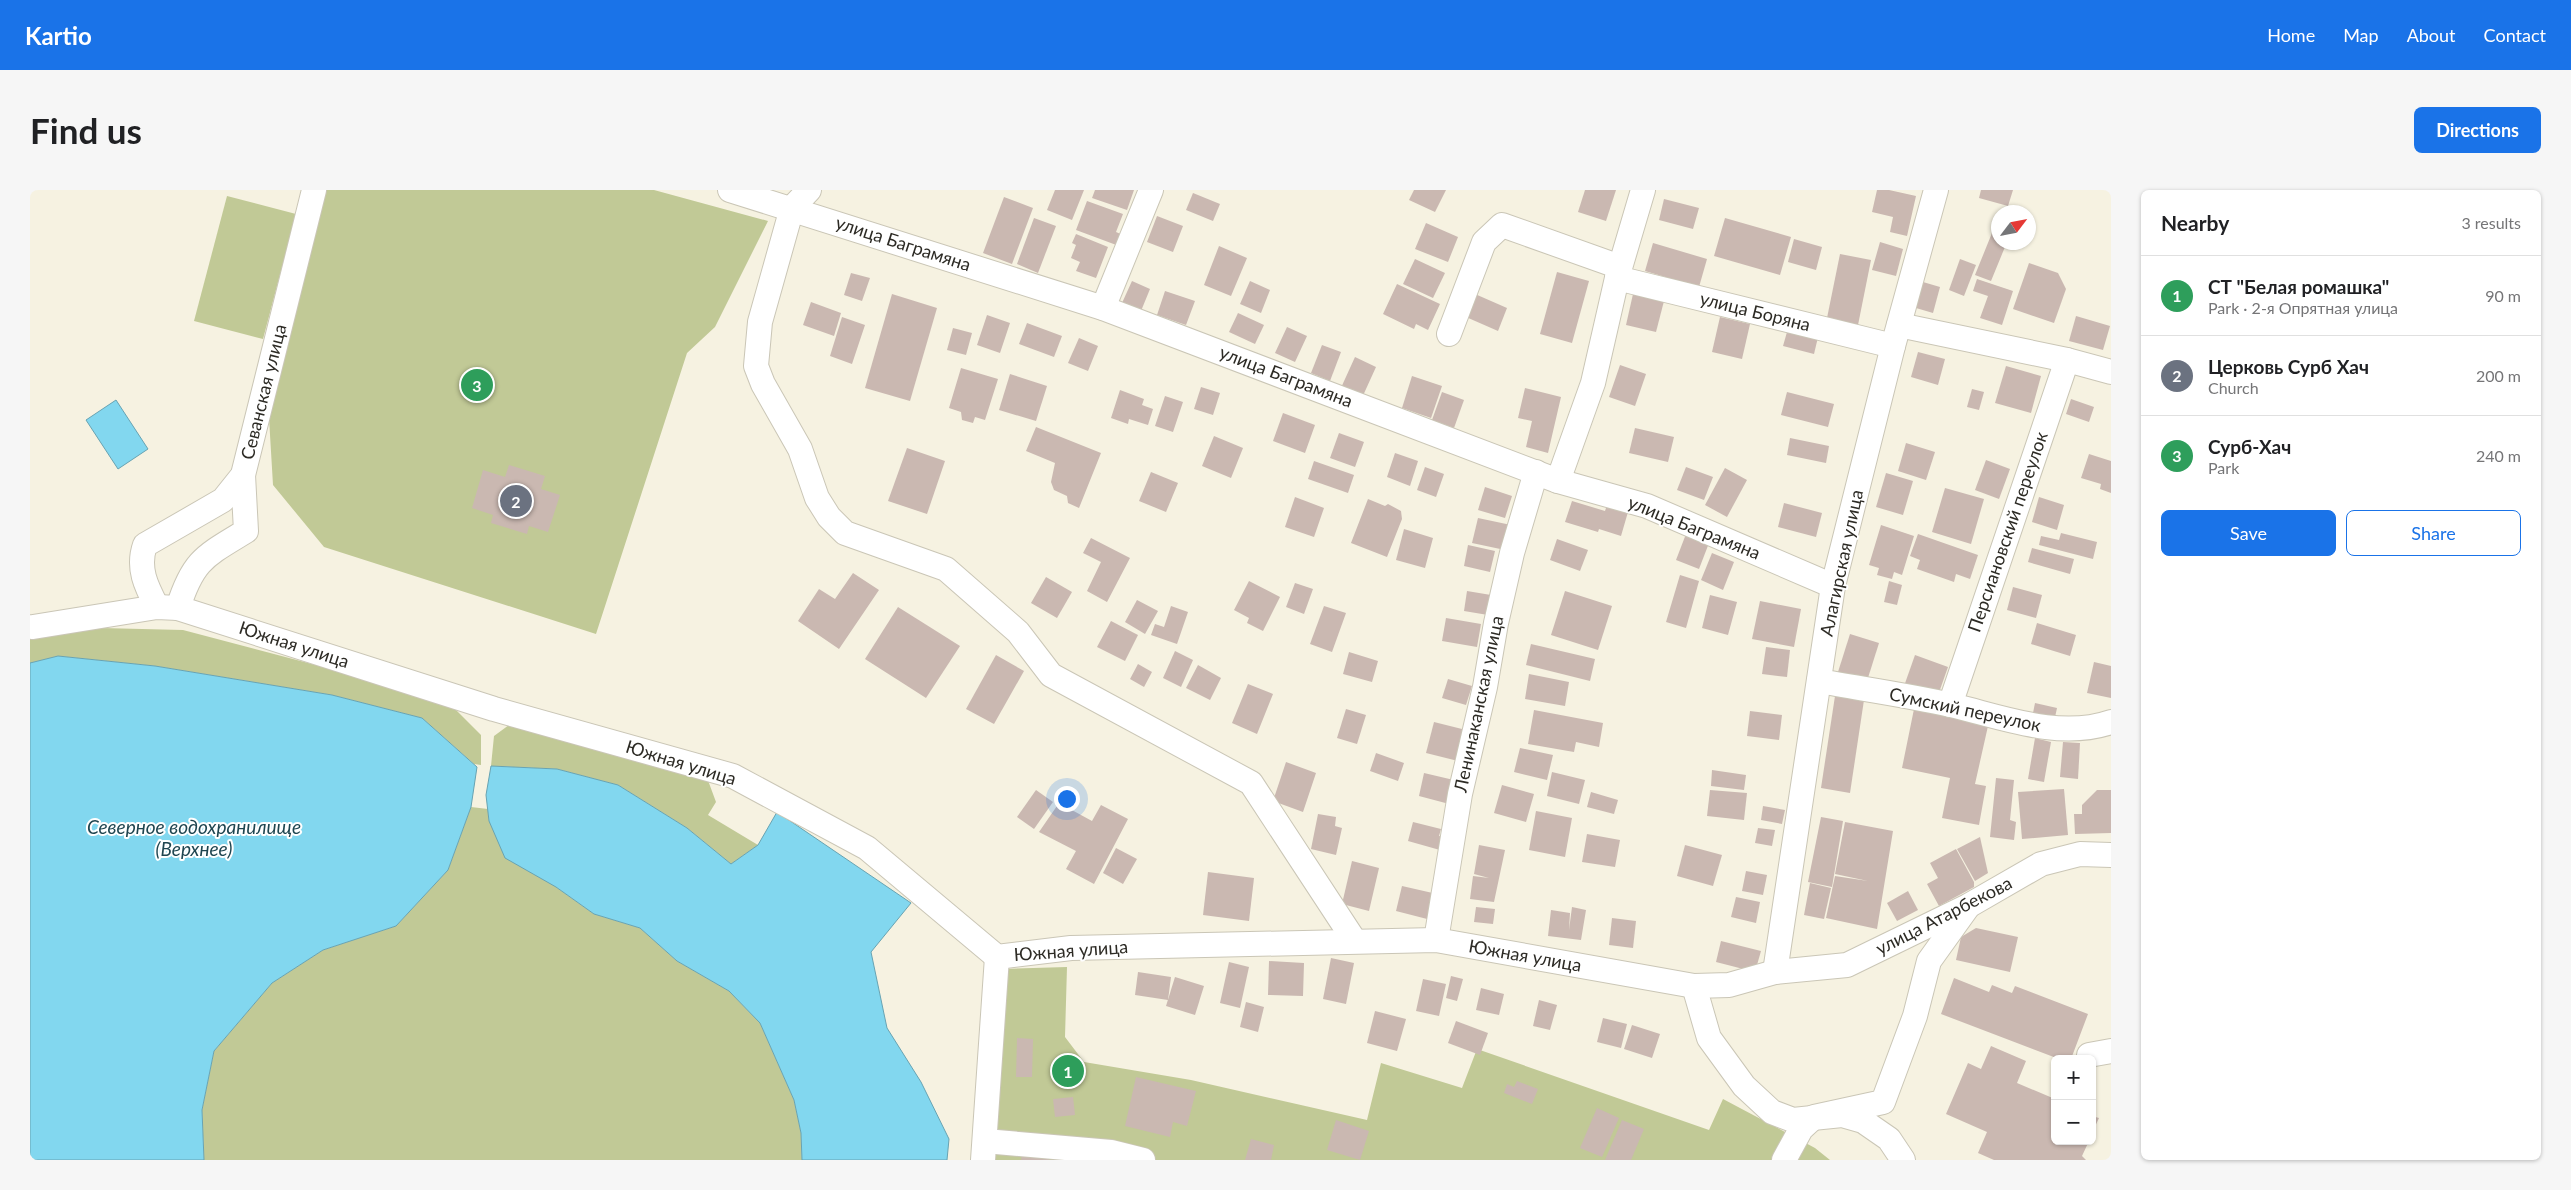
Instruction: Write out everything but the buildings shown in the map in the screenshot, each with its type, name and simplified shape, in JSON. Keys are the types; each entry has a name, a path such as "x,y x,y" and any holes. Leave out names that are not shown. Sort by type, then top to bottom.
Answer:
{"street":[{"name":"Севанская улица","path":"167,607 144,581 141,557 145,545 223,500 243,475 314,190"},
{"name":"улица Баграмяна","path":"730,190 792,208 1103,308 1558,481 1647,506 1833,586"},
{"path":"809,190 792,208 760,322 756,366 763,384 800,449 817,498 830,517 845,533 946,569 1018,632 1051,676 1251,783 1354,940"},
{"path":"1103,308 1151,190"},
{"path":"1558,481 1593,383 1618,273 1643,190"},
{"name":"Алагирская улица","path":"1775,972 1833,586 1896,335 1936,190"},
{"path":"1449,334 1484,242 1502,225 1618,273"},
{"name":"улица Боряна","path":"1618,273 1896,335 2067,360 2111,372"},
{"name":"Персиановский переулок","path":"1950,705 2067,360"},
{"name":"Ленинаканская улица","path":"1436,940 1460,794 1485,687 1496,622 1512,553 1536,472"},
{"path":"167,607 185,586 195,567 213,551 246,531 243,475"},
{"name":"Южная улица","path":"33,627 167,607 494,709 733,776 867,848 997,957 1071,948 1354,940 1436,940 1694,986 1729,985 1775,972"},
{"name":"Сумский переулок","path":"1819,681 1950,705 2039,727 2092,729 2111,722"},
{"name":"улица Атарбекова","path":"1775,972 1848,965 1968,906 2041,864 2080,854 2111,855"},
{"path":"1784,1160 1802,1129 1814,1117 1883,1102 1915,1016 1929,961 1968,906"},
{"path":"997,957 984,1151 1111,1152 1143,1160"},
{"path":"1694,986 1709,1038 1744,1086 1772,1112 1793,1120 1842,1115 1863,1121 1889,1139 1903,1160"}],"green space":[{"path":"326,190 654,190 768,221 715,327 687,353 596,634 324,547 273,485 269,418"},
{"path":"227,196 296,214 263,339 194,321"},
{"path":"60,627 183,630 445,699 481,735 481,765 474,764 422,718 332,695 155,666 58,656 30,663 30,633"},
{"path":"516,720 706,775 716,802 708,815 758,845 731,864 687,828 618,785 557,769 491,766 494,736"},
{"path":"471,807 488,809 489,821 556,887 594,914 640,928 677,961 729,991 760,1023 794,1100 801,1133 802,1160 204,1160 202,1110 214,1051 272,983 323,950 396,926 448,870"},
{"path":"1067,967 1065,1037 1084,1062 1191,1080 1367,1120 1381,1063 1462,1088 1477,1049 1709,1130 1723,1099 1815,1148 1830,1160 991,1160 1003,969"}],"water":[{"path":"116,400 148,449 118,469 86,420"},
{"name":"Северное водохранилище (Верхнее)","path":"58,656 155,666 332,695 422,718 477,767 471,807 448,870 396,926 323,950 272,983 214,1051 202,1110 204,1160 30,1160 30,663"},
{"path":"491,766 557,769 618,785 687,828 731,864 758,845 777,812 911,903 871,952 887,1028 921,1082 949,1139 947,1160 802,1160 801,1133 794,1100 760,1023 729,991 677,961 640,928 594,914 556,887 505,858 489,821 486,795"}],"place":[{"name":"Сурб-Хач","path":"477,385"},
{"name":"Церковь Сурб Хач","path":"516,501"},
{"name":"СТ \"Белая ромашка\"","path":"1068,1071"}]}
